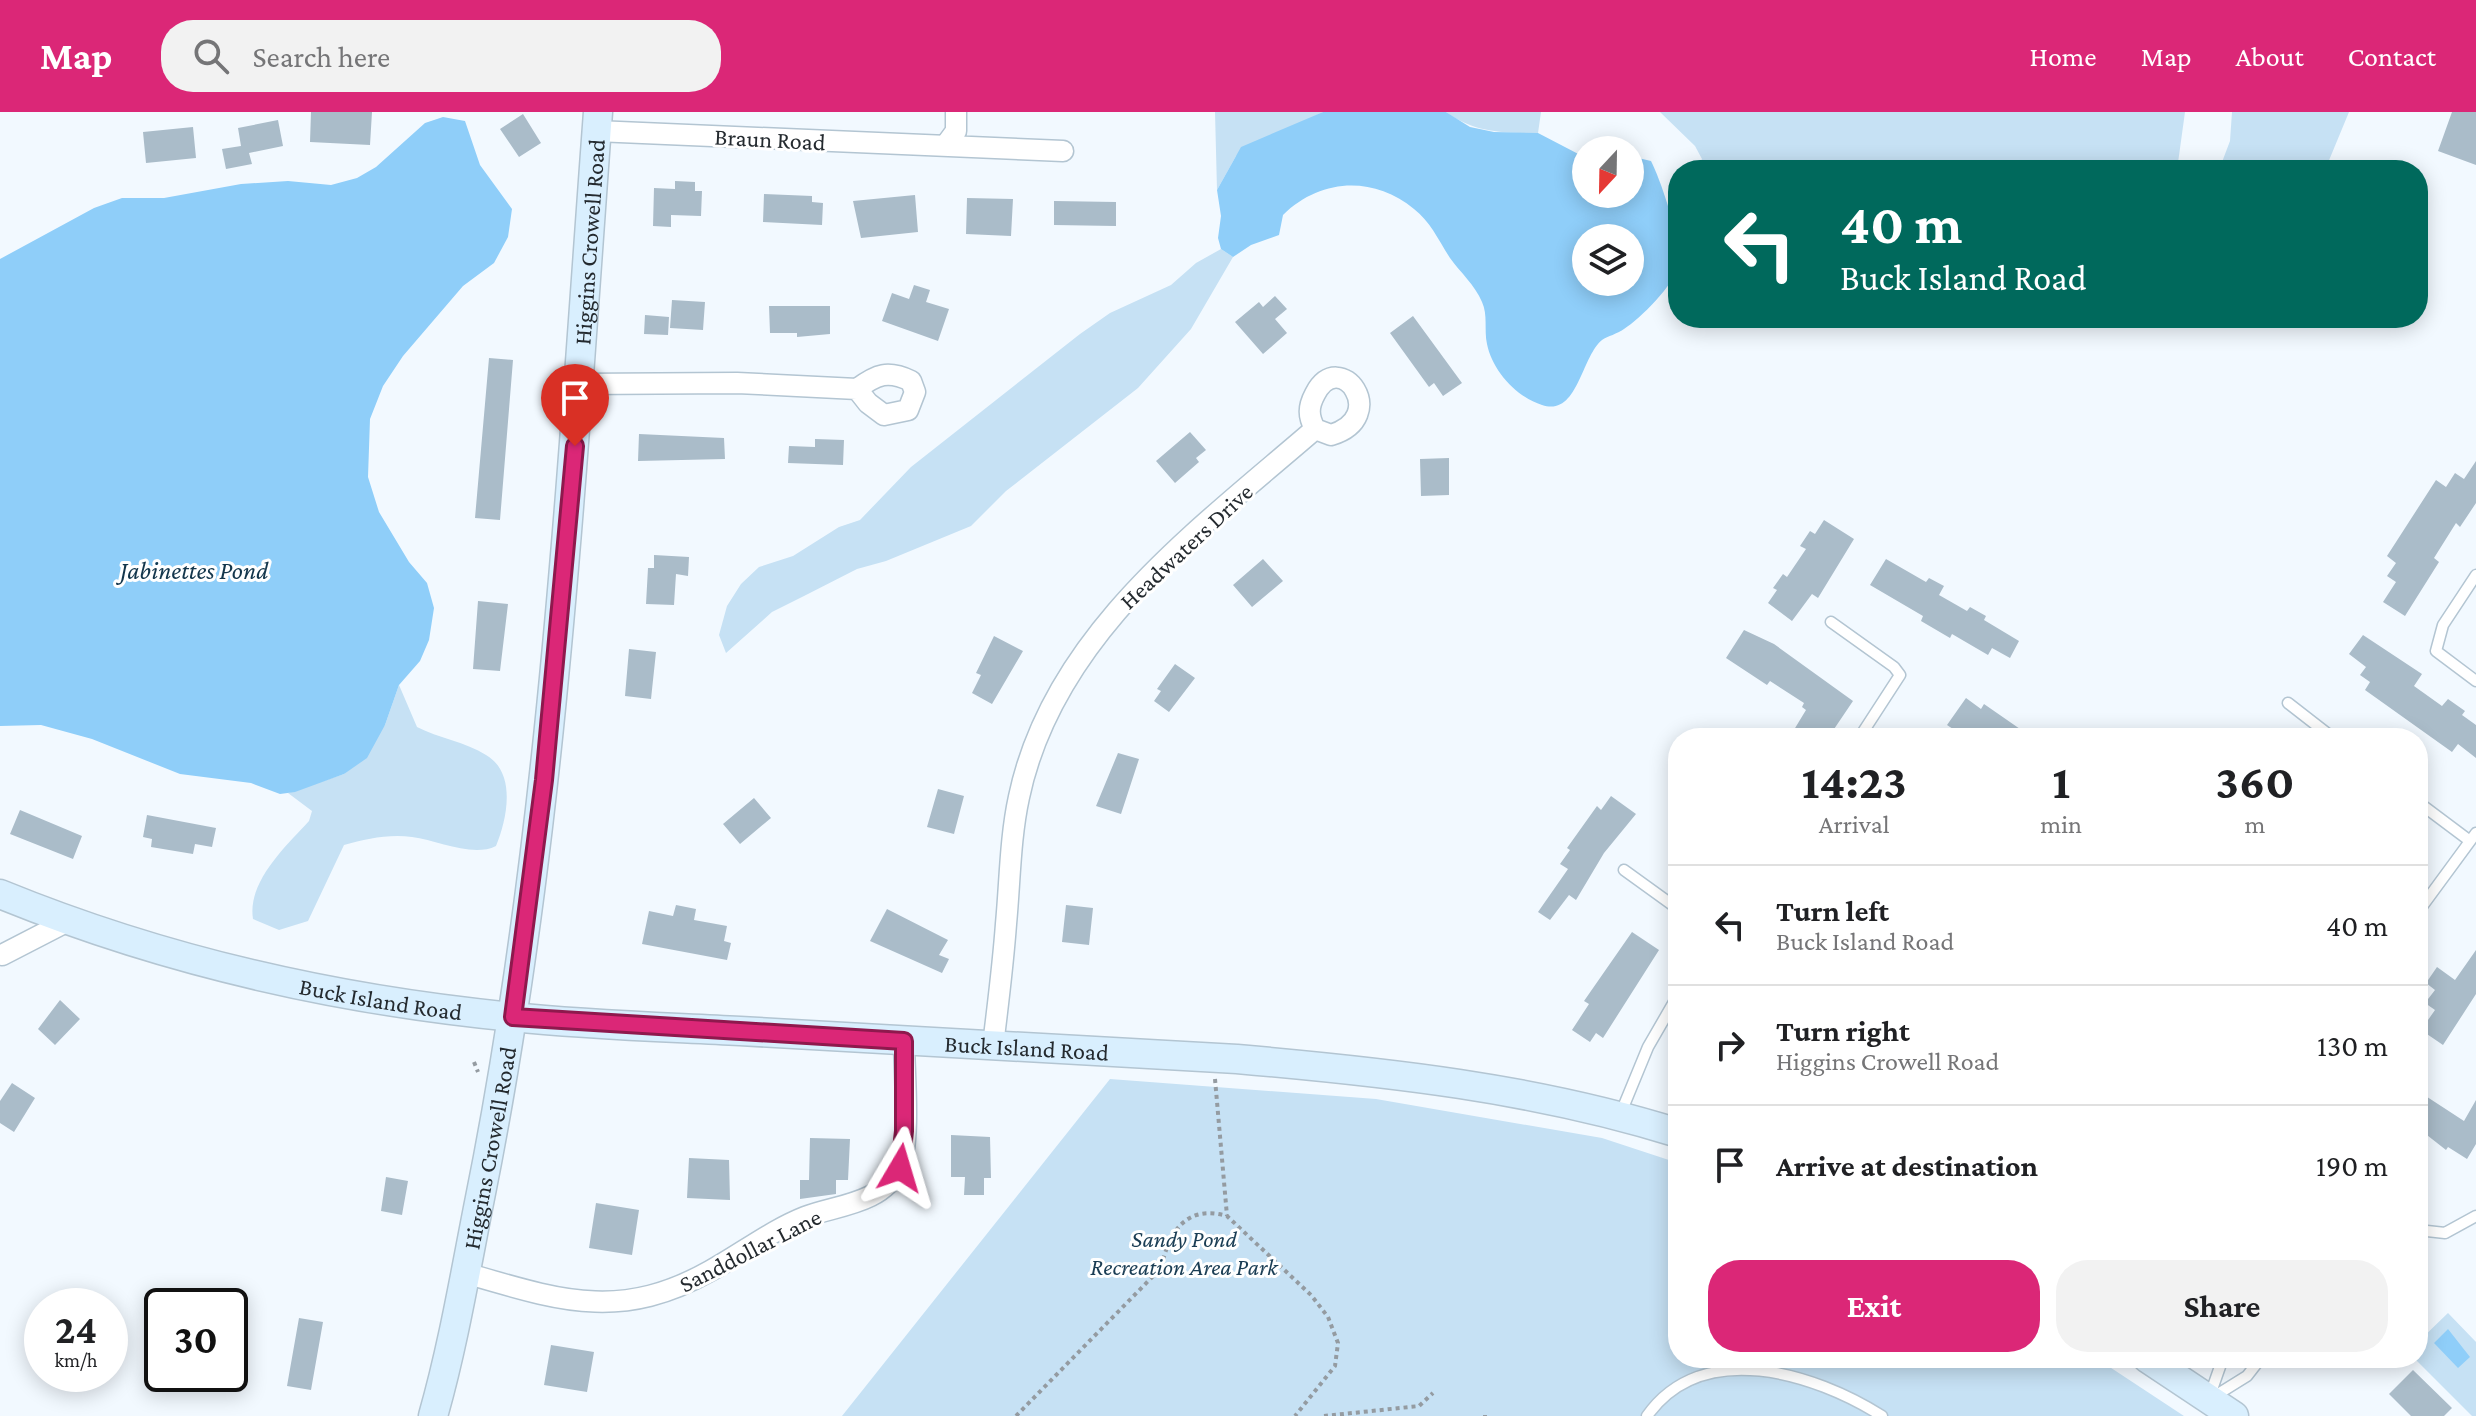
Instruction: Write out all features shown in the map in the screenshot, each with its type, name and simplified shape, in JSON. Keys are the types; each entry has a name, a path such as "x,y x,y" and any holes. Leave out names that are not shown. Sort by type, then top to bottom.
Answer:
{"main road":[{"name":"Higgins Crowell Road","path":"433,1416 465,1273 513,1017 546,765 580,384 597,121"},
{"name":"Buck Island Road","path":"0,894 66,922 254,976 381,1000 513,1017 1213,1057 1425,1077 1620,1115 1668,1130"},
{"path":"2161,1368 2216,1409"}],"street":[{"path":"945,146 956,131 956,112"},
{"name":"Braun Road","path":"597,121 945,146 1063,151"},
{"path":"580,384 737,383 857,389"},
{"name":"Headwaters Drive","path":"993,1045 1018,800 1039,734 1055,699 1098,634 1131,594 1315,429"},
{"path":"1,954 66,922"},
{"name":"Sanddollar Lane","path":"465,1273 525,1290 587,1302 630,1303 669,1291 706,1273 804,1217 879,1193 900,1168 904,1131 904,1041"}],"lane":[{"path":"2476,575 2443,625 2436,651 2476,681"},
{"path":"1831,622 1894,667 1900,675 1869,728"},
{"path":"2288,703 2320,728"},
{"path":"2428,808 2473,837 2428,898"},
{"path":"1624,870 1668,902"},
{"path":"1620,1115 1648,1047 1668,1012"},
{"path":"2428,1231 2445,1233 2476,1216"},
{"path":"2216,1409 2222,1368"},
{"path":"2216,1409 2253,1368"},
{"path":"1647,1416 1656,1403 1684,1379 1715,1371 1759,1370 1838,1393 1882,1416"}],"path":[{"path":"1213,1057 1227,1216"},
{"path":"1016,1416 1161,1268 1167,1242 1183,1223 1195,1214 1210,1211 1227,1216 1311,1295 1328,1317 1338,1343 1335,1366 1295,1416"},
{"path":"1324,1416 1419,1406 1433,1393"}],"green space":[{"path":"1215,112 1323,112 1236,156 1217,190"},
{"path":"1446,112 1541,112 1538,133 1479,128"},
{"path":"1660,112 2185,112 2178,160 1701,160 1695,146"},
{"path":"2232,112 2349,112 2329,160 2223,160 2230,141"},
{"path":"1221,249 1233,257 1191,329 1138,388 1006,491 971,526 886,561 857,569 772,612 726,653 719,635 727,606 741,584 759,567 793,556 839,527 860,520 911,467 1080,334 1110,313 1171,285 1196,263"},
{"path":"399,685 417,727 461,743 496,763 506,785 507,797 496,846 476,850 394,836 344,845 308,921 279,930 253,919 253,905 262,878 309,821 312,811 288,793 344,774 385,725"},
{"name":"Sandy Pond Recreation Area Park","path":"1110,1079 1376,1099 1602,1138 1668,1160 1668,1368 2111,1368 2184,1416 842,1416"},
{"path":"2448,1313 2476,1342 2476,1416 2472,1416 2424,1368 2428,1368 2428,1332"}],"water":[{"path":"1323,112 1446,112 1470,127 1494,132 1538,133 1572,151 1572,208 1644,208 1644,159 1651,161 1668,208 1668,286 1639,317 1602,340 1564,402 1554,406 1542,405 1523,396 1500,373 1487,344 1485,312 1479,296 1425,219 1398,198 1364,186 1330,188 1313,194 1283,215 1279,235 1251,245 1233,257 1221,249 1218,238 1221,216 1217,190 1241,147"},
{"name":"Jabinettes Pond","path":"443,117 465,121 480,165 512,209 508,237 494,263 463,286 403,356 383,386 370,419 368,477 379,512 409,562 427,583 434,608 429,640 420,661 399,685 385,725 367,758 344,774 295,792 280,794 251,783 180,774 92,739 41,725 0,726 0,259 94,208 122,198 164,198 241,184 288,181 331,185 357,178 376,167 425,123"},
{"path":"2448,1329 2470,1357 2458,1368 2434,1343"}],"building":[{"path":"311,112 372,112 370,145 310,142"},
{"path":"2452,112 2476,112 2476,165 2438,151"},
{"path":"523,114 541,143 519,157 500,129"},
{"path":"278,120 283,146 249,153 252,164 226,169 222,149 241,146 238,128"},
{"path":"193,127 196,158 146,163 143,132"},
{"path":"675,181 695,182 695,191 702,191 701,216 671,215 671,227 653,226 654,188 675,189"},
{"path":"764,194 812,196 812,202 823,203 822,225 763,222"},
{"path":"915,195 918,232 861,238 853,201"},
{"path":"967,198 1013,199 1011,236 966,234"},
{"path":"1054,201 1116,202 1116,226 1054,225"},
{"path":"914,285 930,290 926,302 949,309 938,341 882,321 892,293 909,299"},
{"path":"1275,296 1287,309 1275,319 1287,333 1263,354 1235,322 1259,302 1263,307"},
{"path":"672,300 705,302 703,330 670,328"},
{"path":"769,306 830,306 830,334 797,337 797,333 770,333"},
{"path":"645,315 669,317 668,335 644,334"},
{"path":"1413,316 1462,383 1443,396 1434,383 1429,387 1390,333"},
{"path":"489,358 513,360 500,520 475,518"},
{"path":"1190,432 1206,450 1196,458 1199,462 1175,483 1156,461"},
{"path":"639,434 724,438 725,459 638,461"},
{"path":"815,439 844,440 843,465 788,463 789,446 815,447"},
{"path":"1449,458 1449,495 1421,496 1420,459"},
{"path":"2476,461 2476,503 2460,527 2456,523 2434,558 2439,562 2405,616 2383,602 2396,582 2387,576 2396,563 2387,556 2436,480 2446,487 2455,473 2464,479"},
{"path":"1824,520 1854,539 1818,598 1812,594 1792,621 1768,603 1777,590 1773,588 1783,574 1787,577 1806,549 1800,546 1810,531 1815,534"},
{"path":"654,555 689,557 688,576 676,574 674,605 646,604 648,568 654,568"},
{"path":"1263,559 1283,581 1252,607 1233,585"},
{"path":"1886,559 1926,582 1929,578 1944,586 1939,595 1967,611 1970,607 1986,616 1984,620 2019,641 2010,658 1992,648 1988,655 1952,634 1950,638 1921,621 1923,616 1870,585"},
{"path":"478,601 508,604 500,671 473,669"},
{"path":"1744,630 1774,644 1853,701 1835,728 1795,728 1806,710 1802,707 1804,703 1770,681 1767,685 1726,658"},
{"path":"2363,635 2422,674 2414,686 2442,706 2448,699 2465,711 2462,715 2476,725 2476,758 2458,744 2452,752 2428,735 2428,728 2418,728 2365,690 2370,682 2360,675 2366,667 2349,654"},
{"path":"994,636 1023,651 992,704 972,693 981,675 976,673"},
{"path":"629,649 656,652 651,699 625,696"},
{"path":"1175,664 1195,678 1169,712 1154,701 1161,691 1157,689"},
{"path":"1966,698 1981,709 1984,704 2019,728 1952,728 1947,725"},
{"path":"1118,753 1139,759 1121,814 1096,806"},
{"path":"938,789 964,796 954,834 927,827"},
{"path":"1611,796 1636,814 1604,853 1576,900 1569,895 1550,920 1538,912 1568,869 1560,864 1570,850 1567,848 1597,806 1601,810"},
{"path":"754,798 771,818 740,844 723,824"},
{"path":"20,810 82,836 73,859 10,834"},
{"path":"147,815 216,828 212,847 195,844 193,854 151,847 152,839 143,837"},
{"path":"676,905 696,909 694,920 727,926 724,941 731,943 727,960 642,944 649,911 673,916"},
{"path":"1066,905 1093,908 1089,945 1062,942"},
{"path":"887,909 948,940 939,955 949,959 942,973 870,941"},
{"path":"1632,932 1659,950 1603,1038 1596,1033 1590,1042 1572,1030 1589,1004 1584,1001"},
{"path":"2476,950 2476,994 2443,1045 2428,1035 2428,1020 2435,1010 2428,1005 2428,999 2435,990 2428,985 2428,980 2437,967 2455,980"},
{"path":"60,1000 80,1019 55,1045 38,1029"},
{"path":"12,1083 35,1098 14,1132 0,1123 0,1101"},
{"path":"2428,1098 2464,1121 2476,1100 2476,1144 2467,1159 2448,1147 2446,1150 2428,1136"},
{"path":"951,1135 990,1137 991,1178 984,1178 984,1195 964,1195 965,1177 951,1177"},
{"path":"810,1138 850,1139 848,1180 836,1180 836,1194 800,1199 800,1180 809,1180"},
{"path":"689,1158 729,1160 730,1200 687,1198"},
{"path":"386,1177 408,1181 402,1215 381,1211"},
{"path":"596,1203 639,1210 632,1255 589,1248"},
{"path":"299,1318 323,1322 311,1390 287,1386"},
{"path":"551,1345 594,1352 587,1392 544,1385"},
{"path":"2413,1370 2452,1408 2444,1416 2411,1416 2389,1394"}],"route":[{"path":"575,446 566,571 544,780 513,1017 904,1041 904,1131 900,1168"}]}
